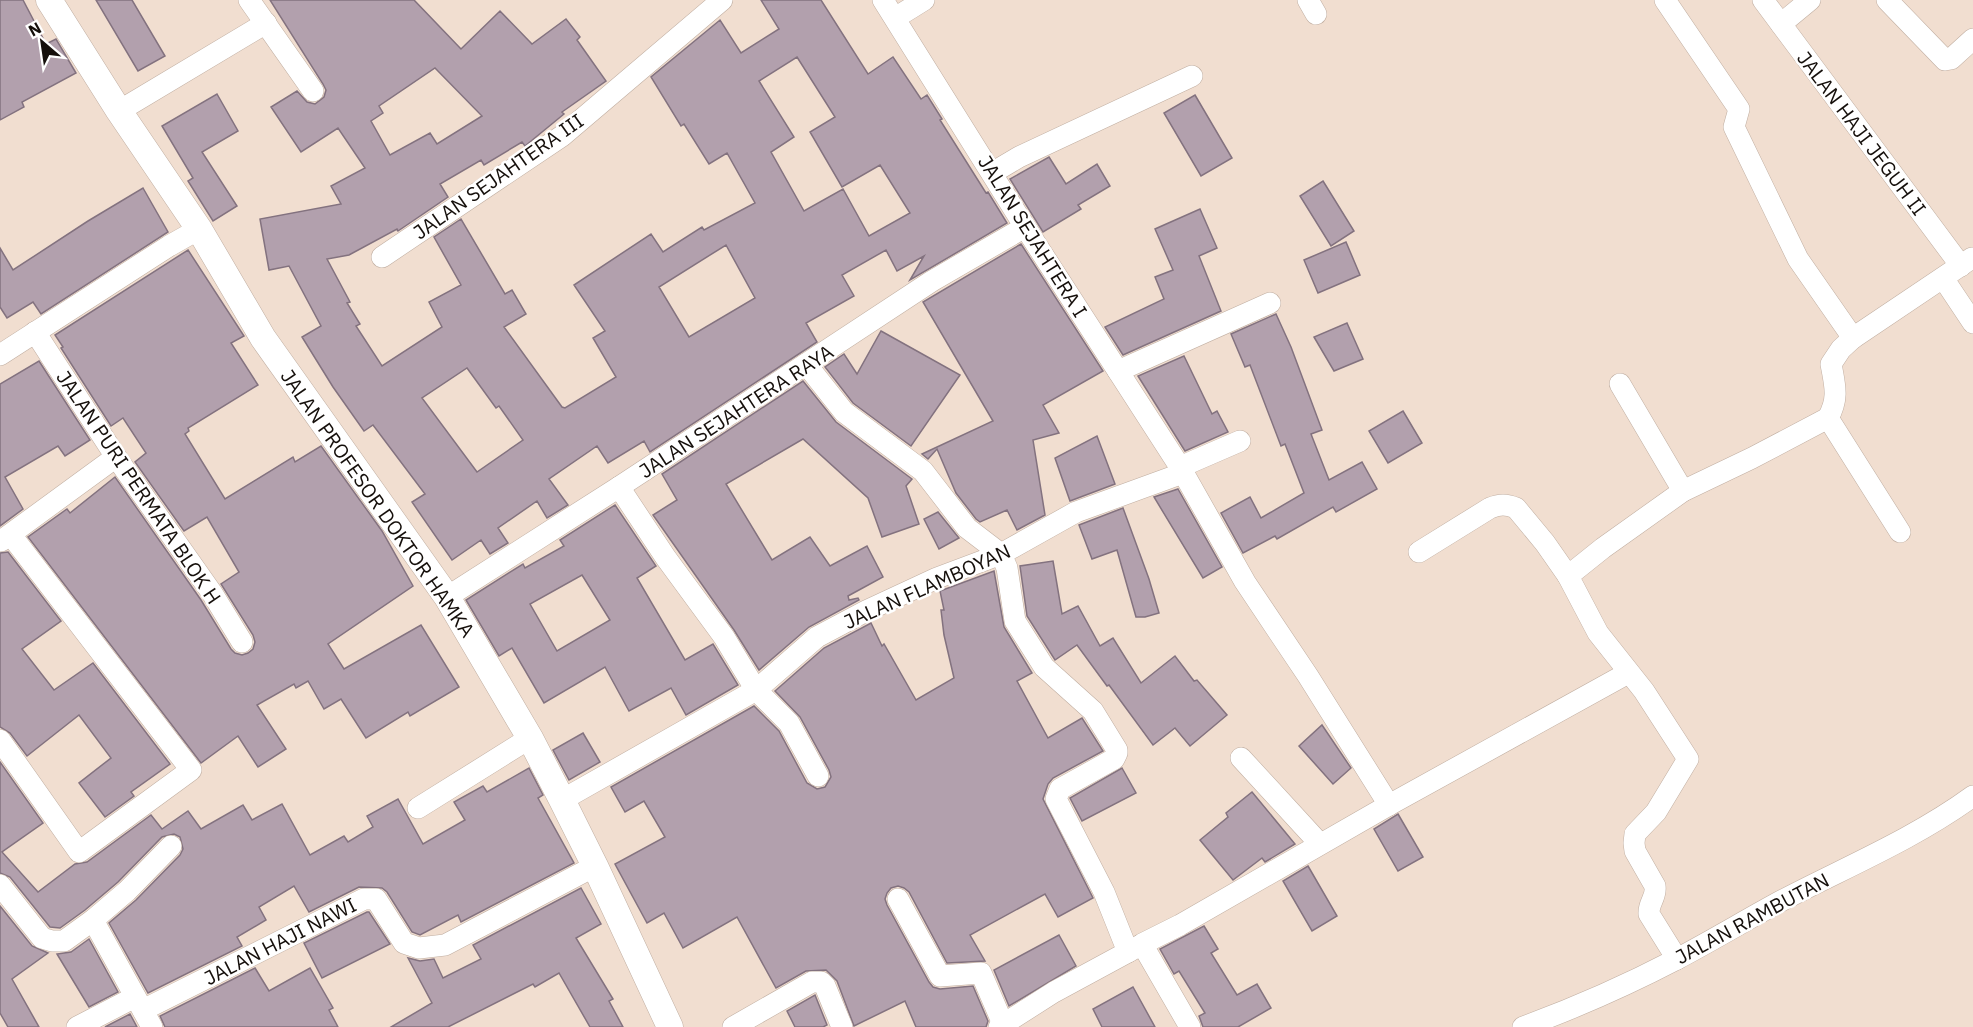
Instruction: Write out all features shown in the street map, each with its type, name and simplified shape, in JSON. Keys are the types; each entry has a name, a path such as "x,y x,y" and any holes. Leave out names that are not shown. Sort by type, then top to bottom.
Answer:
{"street":[{"name":"JALAN PROFESOR DOKTOR HAMKA","path":"49,0 119,111 199,229 263,338 447,597 530,738 595,866 670,1027"},
{"path":"249,0 313,91"},
{"name":"JALAN SEJAHTERA III","path":"382,257 562,136 722,0"},
{"name":"JALAN SEJAHTERA I","path":"883,0 1181,470 1245,582 1308,676 1389,805"},
{"path":"895,18 924,0"},
{"path":"1665,0 1739,109 1734,127 1798,259 1853,338"},
{"name":"JALAN HAJI JEGUH II","path":"1763,0 1967,262"},
{"path":"1781,24 1810,0"},
{"path":"1887,0 1945,60 1951,59 1973,39"},
{"path":"119,111 266,23"},
{"path":"992,173 1019,157 1192,76"},
{"name":"JALAN SEJAHTERA RAYA","path":"447,597 620,487 932,281 1025,227"},
{"path":"0,355 199,229"},
{"path":"1568,576 1620,535 1683,491 1828,418 1835,406 1836,390 1831,364 1841,349 1853,338 1967,262"},
{"path":"1943,278 1973,323"},
{"path":"1118,371 1270,303"},
{"name":"JALAN PURI PERMATA BLOK H","path":"35,332 117,457 212,593 242,642"},
{"path":"806,364 844,412 923,471 967,528 1001,554 1007,568 1015,621 1044,667 1093,711 1116,750 1114,759 1060,789 1056,799 1135,948 1190,1027"},
{"path":"1620,384 1683,491"},
{"path":"1828,418 1900,532"},
{"name":"JALAN FLAMBOYAN","path":"562,800 756,690 817,637 866,611 936,578 1001,554 1076,512 1181,470 1240,441"},
{"path":"0,741 79,852 190,770 5,538 117,457"},
{"path":"620,487 666,558 724,637 756,690 789,723 818,776"},
{"path":"1419,552 1490,508 1499,504 1516,508 1568,576 1598,633 1644,691 1688,759 1656,812 1635,834 1634,843 1635,851 1655,886 1656,892 1648,907 1649,914 1677,959"},
{"path":"898,899 940,976 981,973 1001,1026 1054,992 1179,925 1389,805 1628,673"},
{"path":"418,808 530,738"},
{"path":"1241,758 1320,844"},
{"name":"JALAN RAMBUTAN","path":"1523,1027 1557,1021 1677,959 1783,900 1909,837 1973,796"},
{"path":"0,885 42,938 63,941 93,920 127,891 171,846"},
{"name":"JALAN HAJI NAWI","path":"143,1011 363,898 376,899 404,943 419,948 445,945 595,866"},
{"path":"77,1027 143,1011 93,920"},
{"path":"733,1027 817,981 825,986 842,1027"}],"building":[{"path":"0,0 23,0 46,44 56,39 76,73 22,102 24,107 0,120"},
{"path":"96,0 132,0 165,56 138,71"},
{"path":"270,0 414,0 461,49 500,11 532,44 566,19 580,37 577,40 606,81 562,112 564,114 525,146 522,142 484,165 481,160 440,184 448,197 398,231 397,229 349,255 327,259 350,302 347,303 360,324 356,326 382,366 442,327 429,302 461,285 434,237 461,219 505,294 512,290 526,314 504,327 565,408 616,377 593,338 605,331 574,285 651,234 663,252 702,227 704,230 755,203 727,153 709,164 684,124 681,126 651,77 720,20 741,53 779,29 761,0 821,0 868,74 893,57 921,99 927,95 942,119 940,120 1007,223 910,280 924,256 897,271 886,250 842,275 854,296 806,323 817,342 650,452 644,441 608,463 597,446 549,479 568,505 547,518 537,501 498,528 508,543 490,554 481,540 452,560 412,502 425,494 373,425 364,431 302,337 321,326 289,266 269,270 260,219 341,204 331,186 365,168 338,128 301,152 271,107 297,91 307,102 315,104 324,97 326,90","holes":["797,57 835,117 810,132 842,187 880,165 910,213 869,236 843,189 804,211 771,152 794,137 759,81","435,68 482,116 437,144 430,133 390,155 371,121 383,113 379,106","726,245 755,298 689,337 659,287","467,368 496,408 499,406 523,440 477,472 422,398"]},
{"path":"217,94 238,131 202,152 237,206 213,221 188,181 193,178 162,126"},
{"path":"1195,95 1232,158 1201,176 1164,113"},
{"path":"1049,157 1066,184 1097,164 1110,186 1078,205 1081,209 1043,232 1010,179"},
{"path":"1323,181 1354,231 1331,246 1300,196"},
{"path":"143,188 168,232 41,314 33,302 7,318 0,307 0,248 13,270"},
{"path":"1200,209 1217,248 1199,256 1221,311 1123,355 1105,327 1164,299 1155,277 1173,270 1155,229"},
{"path":"1346,242 1360,275 1318,293 1304,260"},
{"path":"1021,244 1103,371 1043,405 1059,433 1033,440 1045,515 1017,530 1007,510 980,522 976,519 956,493 937,449 928,459 922,454 993,421 923,302"},
{"path":"188,250 244,336 231,343 258,385 188,428 189,431 185,434 225,499 293,457 295,462 321,446 382,531 413,586 328,644 344,669 421,625 459,687 410,716 408,712 366,738 341,699 324,709 308,681 296,688 294,684 257,705 286,749 258,767 238,736 201,763 28,537 67,509 70,513 115,477 201,600 231,649 242,655 253,649 255,642 253,635 221,584 239,572 207,517 184,531 135,462 146,453 123,418 111,426 55,335"},
{"path":"1276,314 1322,430 1311,434 1329,480 1362,462 1377,489 1336,512 1333,507 1277,539 1275,536 1243,553 1221,513 1250,497 1261,518 1304,493 1285,444 1281,446 1250,365 1245,367 1231,334"},
{"path":"1347,323 1363,359 1334,371 1314,337"},
{"path":"881,331 960,375 911,446 853,403 825,367 844,354 857,374"},
{"path":"1184,356 1212,414 1217,411 1228,432 1185,451 1138,376"},
{"path":"39,361 90,440 65,456 58,446 5,477 23,509 0,526 0,384"},
{"path":"803,381 836,422 912,479 906,486 919,524 882,537 868,498 803,439 726,484 772,560 810,537 830,566 867,546 883,577 848,596 849,600 858,598 859,600 809,627 759,670 734,630 653,515 677,500 662,474"},
{"path":"1403,411 1422,443 1388,463 1369,431"},
{"path":"1097,436 1115,484 1070,501 1055,458"},
{"path":"1178,489 1222,567 1203,578 1154,497"},
{"path":"615,505 656,566 637,578 685,660 713,644 738,685 686,715 671,688 629,711 605,667 544,703 512,648 499,656 466,600 523,564 525,568 564,546 560,540","holes":["582,575 610,620 557,651 530,604"]},
{"path":"1123,508 1159,613 1145,617 1136,617 1117,550 1092,559 1079,525"},
{"path":"938,512 959,538 939,549 924,519"},
{"path":"8,552 61,621 22,649 54,690 93,663 170,764 131,792 134,796 105,817 79,783 111,758 79,715 27,756 10,733 0,727 0,553"},
{"path":"1053,561 1062,614 1078,606 1100,646 1113,638 1141,683 1175,656 1194,681 1197,680 1227,715 1190,746 1175,728 1153,745 1077,645 1055,660 1027,616 1020,566"},
{"path":"994,571 1004,627 1032,673 1017,681 1048,738 1082,718 1103,751 1053,778 1048,784 1043,799 1093,898 1058,917 1045,894 970,935 985,961 947,963 909,892 898,886 891,888 887,893 885,899 887,905 929,982 933,987 940,989 973,986 988,1021 986,1027 916,1027 905,1001 854,1026 837,981 826,970 806,971 776,988 737,917 683,948 664,913 647,923 615,864 665,837 644,801 625,812 611,787 754,706 779,731 807,783 817,789 825,787 831,777 829,770 800,717 775,691 824,648 871,623 882,646 884,644 916,700 954,678 944,635 941,610 944,610 940,591"},
{"path":"1322,725 1351,768 1333,784 1299,746"},
{"path":"583,733 600,762 569,780 553,750"},
{"path":"0,762 43,823 2,852 38,892 75,864 87,862 151,815 162,829 188,811 201,829 243,805 252,820 282,804 310,855 344,836 348,842 373,827 367,816 398,799 423,844 465,820 454,802 483,786 487,792 529,768 543,795 538,798 574,863 461,922 458,915 420,935 412,932 387,892 382,888 359,887 309,912 294,886 259,907 266,920 237,937 242,946 148,993 109,923 136,900 180,855 183,849 180,837 174,834 162,837 118,882 85,910 60,928 50,927 10,877 0,873"},
{"path":"1122,768 1136,793 1082,821 1070,798"},
{"path":"1252,792 1295,844 1265,862 1262,858 1233,880 1200,840 1228,817 1226,813"},
{"path":"1398,814 1423,857 1398,871 1374,829"},
{"path":"1308,866 1337,916 1312,931 1283,881"},
{"path":"581,888 601,924 576,938 613,999 609,1001 623,1027 590,1027 559,973 535,987 533,984 448,1027 391,1027 432,1003 408,958 420,961 434,959 443,978 481,959 473,945"},
{"path":"0,906 32,946 48,953 12,979 39,1027 8,1027 0,1013"},
{"path":"367,912 390,944 322,978 304,943"},
{"path":"1204,926 1218,949 1211,953 1237,995 1257,984 1271,1008 1238,1027 1203,1027 1199,1016 1205,1013 1179,971 1174,974 1160,949"},
{"path":"1059,935 1076,966 1009,1006 994,970"},
{"path":"89,939 118,992 89,1007 57,954 71,952"},
{"path":"255,968 269,991 310,968 333,1008 329,1010 338,1027 165,1027 160,1016"},
{"path":"1133,987 1155,1027 1102,1027 1093,1009"},
{"path":"815,995 827,1025 795,1027 787,1011"},
{"path":"130,1014 137,1027 105,1027"}]}
